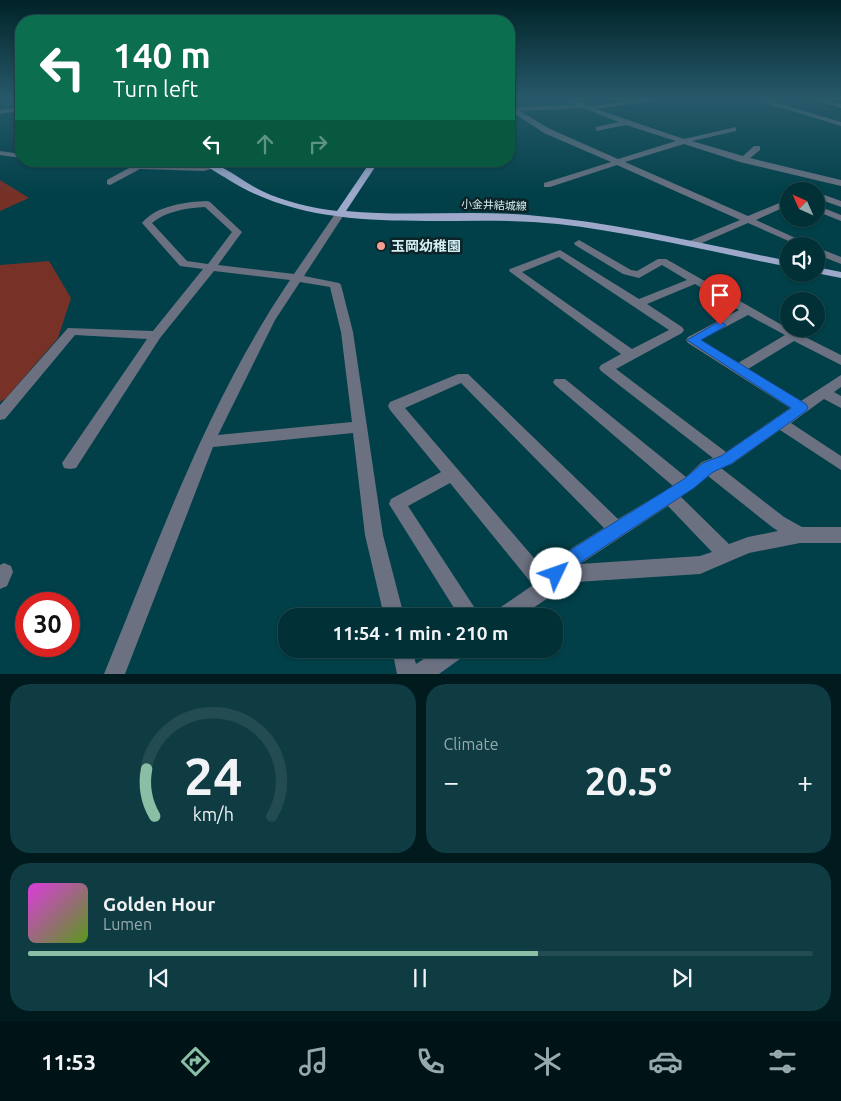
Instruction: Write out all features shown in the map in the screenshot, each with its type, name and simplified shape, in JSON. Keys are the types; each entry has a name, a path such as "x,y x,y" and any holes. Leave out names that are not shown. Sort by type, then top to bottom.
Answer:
{"main road":[{"name":"小金井結城線","path":"214,167 247,188 267,197 296,206 340,213 526,218 588,225 780,262"},
{"path":"340,213 371,167"},
{"path":"825,272 841,275"}],"street":[{"path":"546,130 788,237"},
{"path":"653,130 744,160 837,182"},
{"path":"547,185 684,141 727,130"},
{"path":"744,160 757,148"},
{"path":"0,153 15,155"},
{"path":"110,182 136,167"},
{"path":"166,167 204,170 214,167"},
{"path":"825,186 837,182"},
{"path":"825,198 841,204"},
{"path":"70,463 156,335 211,267 237,232 207,204 194,204 152,216 147,223 184,264 211,267 297,278 335,285 347,332 374,534 392,608"},
{"path":"690,244 780,206"},
{"path":"825,212 841,218"},
{"path":"114,674 207,442 269,320 340,213"},
{"path":"579,243 627,272 639,275 662,261 780,327"},
{"path":"631,355 514,271 560,253 678,330 631,355 606,368 726,460"},
{"path":"825,254 841,261"},
{"path":"638,304 696,280"},
{"path":"748,310 692,340 801,408"},
{"path":"0,416 72,331 156,335"},
{"path":"738,368 791,337"},
{"path":"798,337 841,361"},
{"path":"551,580 452,474 395,406 463,378 616,529"},
{"path":"515,608 551,580 578,554 685,486 708,467 726,460 841,380"},
{"path":"560,382 685,486"},
{"path":"823,392 841,402"},
{"path":"780,423 841,464"},
{"path":"207,442 360,427"},
{"path":"708,467 778,522 800,535"},
{"path":"452,474 397,504 465,608"},
{"path":"669,496 726,554"},
{"path":"551,580 641,567 700,565 748,545 800,535 841,535"},
{"path":"404,658 408,674"},
{"path":"420,674 444,658"}],"shaded area":[{"path":"0,180 29,198 0,211"},
{"path":"49,261 71,298 58,338 6,398 0,402 0,265"}],"place":[{"name":"玉岡幼稚園","path":"381,246"}],"route":[{"path":"556,574 578,554 689,484 708,467 726,460 801,408 692,340 720,325"}]}
